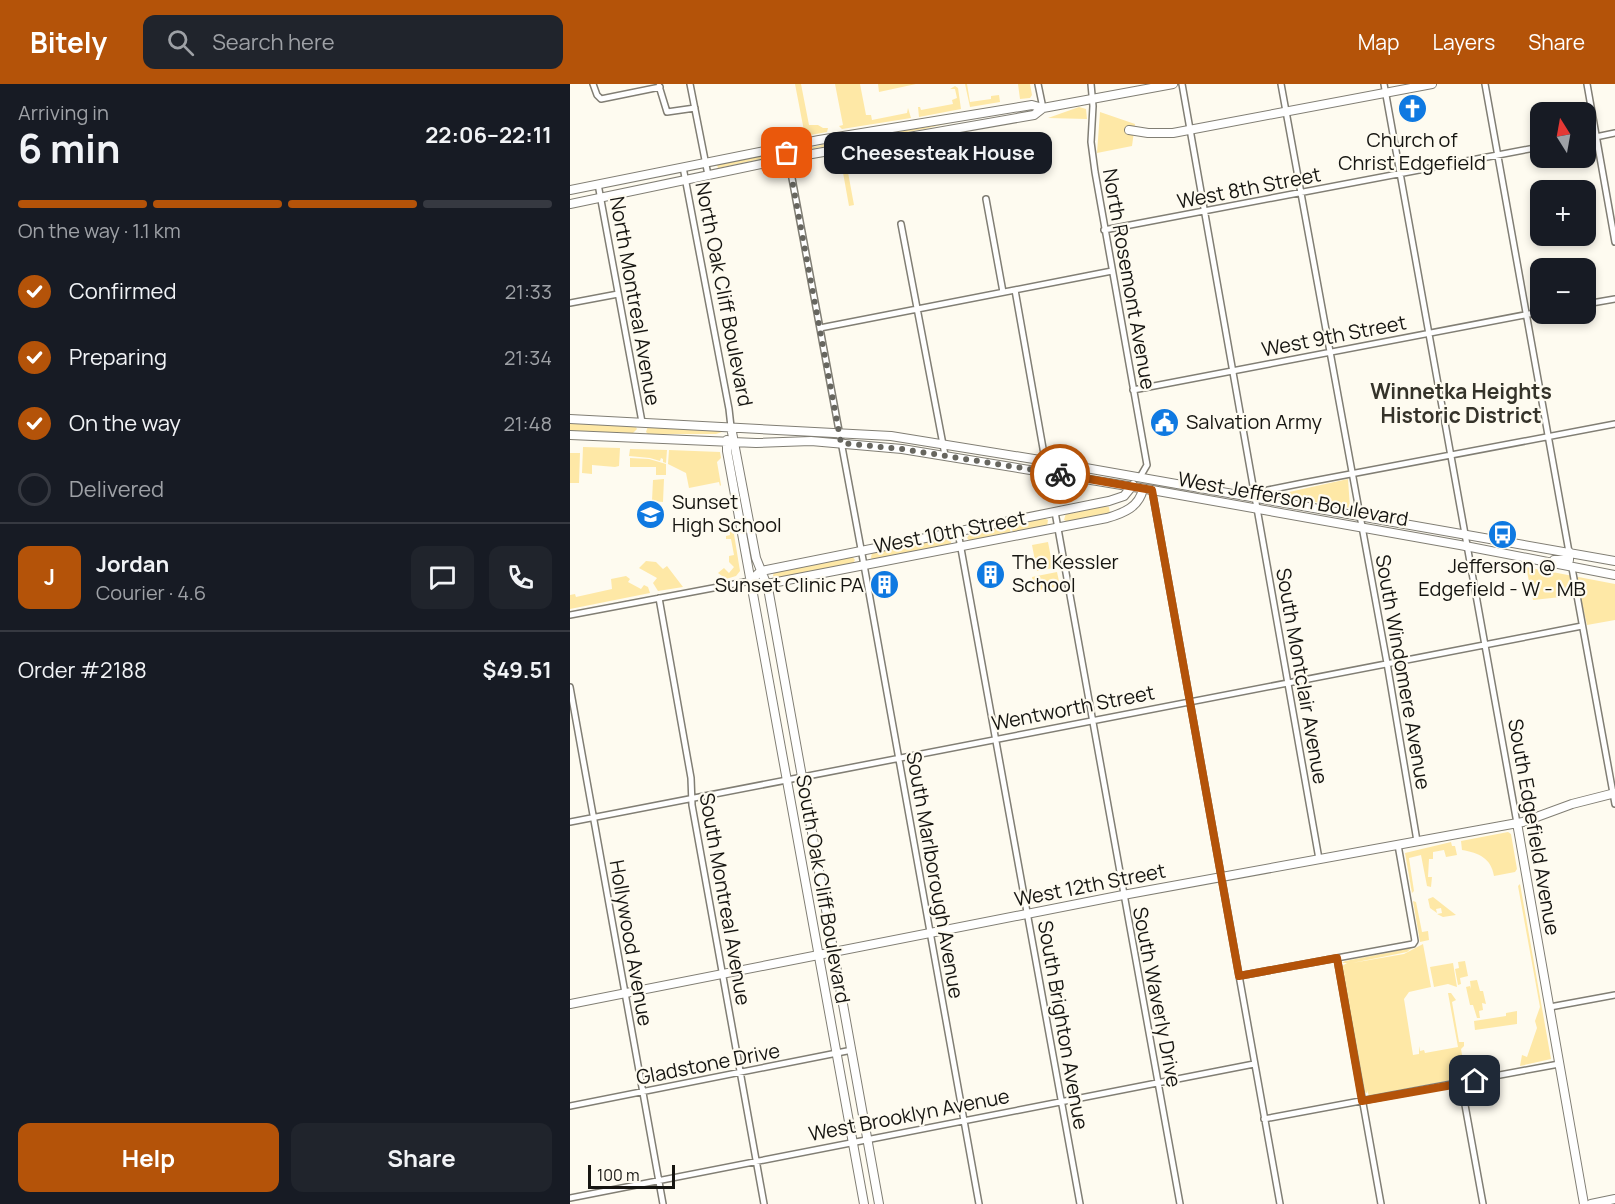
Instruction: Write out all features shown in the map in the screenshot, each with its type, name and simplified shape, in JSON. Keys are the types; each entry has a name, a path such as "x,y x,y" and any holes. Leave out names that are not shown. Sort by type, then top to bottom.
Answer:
{"street":[{"path":"593,84 597,95 602,99 659,86 667,112 695,108"},
{"path":"690,84 708,175"},
{"path":"1038,84 1042,108"},
{"name":"North Rosemont Avenue","path":"1090,84 1093,98 1092,150 1104,230 1147,465 1140,477"},
{"path":"570,190 786,146 1032,105 1042,108 1173,84"},
{"name":"South Montclair Avenue","path":"1182,84 1319,859"},
{"name":"South Windomere Avenue","path":"1281,84 1418,841"},
{"name":"South Edgefield Avenue","path":"1384,84 1584,1204"},
{"path":"1129,130 1159,134 1190,130 1432,84"},
{"path":"1485,84 1569,552 1569,560 1563,561 1534,556 1526,558"},
{"path":"1587,84 1590,102"},
{"path":"570,204 788,158 1034,115 1042,108"},
{"path":"1615,133 1596,137 1615,242"},
{"name":"South Marlborough Avenue","path":"786,146 979,1204"},
{"name":"West 8th Street","path":"1104,230 1530,149"},
{"name":"North Oak Cliff Boulevard","path":"683,167 729,409 730,442 750,581"},
{"name":"North Montreal Avenue","path":"598,184 642,422"},
{"path":"986,199 1003,292"},
{"path":"901,224 945,455"},
{"path":"820,328 1112,271"},
{"path":"1015,290 1047,471"},
{"path":"570,303 618,294"},
{"path":"1596,302 1615,298"},
{"name":"West 9th Street","path":"1133,390 1530,314"},
{"name":"West Jefferson Boulevard","path":"570,419 891,436 1140,477 1615,561"},
{"path":"639,438 642,422"},
{"path":"1255,498 1268,490 1615,424"},
{"name":"West Jefferson Boulevard","path":"570,435 730,442 804,441 945,455 1467,546 1615,575"},
{"name":"North Oak Cliff Boulevard","path":"730,442 756,558 767,584"},
{"name":"West 10th Street","path":"750,581 762,571 1119,498 1140,477"},
{"name":"West 10th Street","path":"570,615 750,581 767,584 1107,518 1138,502 1143,489"},
{"path":"1152,490 1280,1204"},
{"name":"South Waverly Drive","path":"1054,512 1180,1204"},
{"name":"South Brighton Avenue","path":"958,532 1080,1204"},
{"path":"1572,568 1615,804"},
{"name":"South Oak Cliff Boulevard","path":"750,581 864,1204"},
{"name":"South Oak Cliff Boulevard","path":"767,584 879,1204"},
{"name":"South Montreal Avenue","path":"658,598 691,778 691,799 764,1204"},
{"name":"Wentworth Street","path":"570,822 1582,626"},
{"name":"Hollywood Avenue","path":"570,687 663,1204"},
{"name":"West 12th Street","path":"570,1004 1028,913 1517,823 1537,818 1572,804 1614,794"},
{"path":"1239,976 1413,944 1415,941 1398,845"},
{"path":"1337,958 1381,1204"},
{"path":"1550,1007 1615,995"},
{"name":"Gladstone Drive","path":"570,1106 852,1050"},
{"name":"West Brooklyn Avenue","path":"570,1198 1254,1064"},
{"path":"1264,1119 1559,1065"},
{"path":"1461,1083 1483,1204"},
{"path":"1591,1204 1615,1199"}],"shaded area":[{"path":"795,84 801,84 809,125 828,128 827,132 805,136"},
{"path":"835,84 860,84 866,115 871,115 872,120 907,113 908,108 911,118 842,129 839,126 843,125"},
{"path":"878,84 916,84 879,92"},
{"path":"965,84 967,84 970,102 991,99 991,96 999,95 1000,102 970,107"},
{"path":"1018,84 1030,84 1032,95 1030,98 1020,99"},
{"path":"955,86 958,88 961,109 919,117 918,107 921,110 953,104 952,100 957,98 955,89 950,89"},
{"path":"1079,107 1086,109 1087,119 1048,118"},
{"path":"1100,112 1135,124 1132,146 1097,153"},
{"path":"958,121 924,129 799,151 840,140"},
{"path":"775,153 775,156 718,168 717,165"},
{"path":"840,156 845,156 854,205 849,206"},
{"path":"570,423 635,425 637,429 633,433 570,431"},
{"path":"648,426 718,429 722,432 716,434 648,434 646,432"},
{"path":"583,447 620,448 619,466 592,465 592,474 582,473"},
{"path":"630,449 667,450 666,463 661,458 660,461 629,456"},
{"path":"669,450 720,452 721,458 717,462 721,485 719,482 689,488 686,473 668,464"},
{"path":"570,453 580,453 579,483 570,483"},
{"path":"630,458 649,459 666,464 666,475 656,475 656,467 630,467"},
{"path":"664,479 663,502 652,501 653,480"},
{"path":"1348,479 1350,508 1279,496 1280,494"},
{"path":"1109,507 1110,514 1068,522 1064,520 1066,513"},
{"path":"728,518 732,522 740,571 736,576 726,579 718,573 724,568 729,573 734,567 729,562 729,556 734,555 731,539 726,539 726,536 730,535"},
{"path":"1043,518 1048,520 1047,526 1013,533 1011,525"},
{"path":"1009,525 1011,534 970,541 967,538 971,532"},
{"path":"947,537 952,539 950,546 873,560 871,558 872,552"},
{"path":"1048,542 1053,568 1037,571 1032,545"},
{"path":"852,556 855,560 852,565 777,579 773,576 774,571"},
{"path":"646,561 656,562 663,569 667,566 683,587 658,591 653,583 657,578 639,568"},
{"path":"1526,567 1615,584 1615,620 1587,625 1580,595 1533,600"},
{"path":"1057,572 1060,586 1035,591 1032,577"},
{"path":"626,576 630,579 628,582 641,589 644,585 648,587 650,593 570,609 570,595 575,594 576,597 612,589 611,579"},
{"path":"1508,832 1511,834 1517,869 1515,872 1494,876 1490,865 1483,857 1462,850 1461,841"},
{"path":"1451,842 1452,846 1455,846 1457,855 1446,857 1444,850 1433,852 1433,859 1429,859 1428,877 1432,877 1431,887 1427,886 1421,855 1409,858 1414,891 1412,893 1405,853"},
{"path":"1520,884 1551,1059 1520,1066 1522,1055 1527,1057 1537,1028 1535,1021 1540,1007 1518,886"},
{"path":"1433,897 1456,915 1443,917 1437,914 1442,913 1441,908 1436,909 1437,913 1430,908 1428,899"},
{"path":"1413,901 1416,902 1422,932 1428,931 1429,940 1420,942"},
{"path":"1423,944 1431,987 1409,992 1404,999 1413,1055 1419,1054 1419,1046 1420,1051 1424,1050 1425,1053 1458,1047 1448,993 1451,993 1456,1000 1452,1002 1459,1042 1464,1042 1461,1049 1462,1055 1470,1074 1466,1077 1369,1096 1367,1090 1367,1093 1364,1092 1342,966 1347,963 1342,963 1412,948 1407,952 1352,963 1404,954"},
{"path":"1465,961 1468,976 1460,978 1461,984 1458,985 1455,969 1459,968 1458,962"},
{"path":"1453,963 1457,987 1448,984 1434,987 1430,967"},
{"path":"1477,980 1486,1004 1482,1003 1483,1010 1479,1011 1480,1018 1477,1018 1473,1005 1470,1005 1466,987 1470,986 1471,989 1470,981"},
{"path":"1517,1011 1517,1024 1475,1030 1474,1021 1506,1016 1506,1013"},
{"path":"1497,1061 1499,1069 1476,1074 1475,1066"}],"way so far":[{"path":"787,153 841,443 902,449 1060,474"}],"place":[{"name":"Church of Christ Edgefield","path":"1412,109"},
{"name":"Cheesesteak House","path":"787,153"},
{"name":"Salvation Army","path":"1165,422"},
{"name":"Sunset High School","path":"651,514"},
{"name":"Jefferson @ Edgefield - W - MB","path":"1502,535"},
{"name":"The Kessler School","path":"991,574"},
{"name":"Sunset Clinic PA","path":"885,585"}],"district":[{"name":"Winnetka Heights Historic District","path":"1461,404"}],"route":[{"path":"1060,474 1152,490 1239,976 1337,958 1362,1101 1475,1081"}]}
